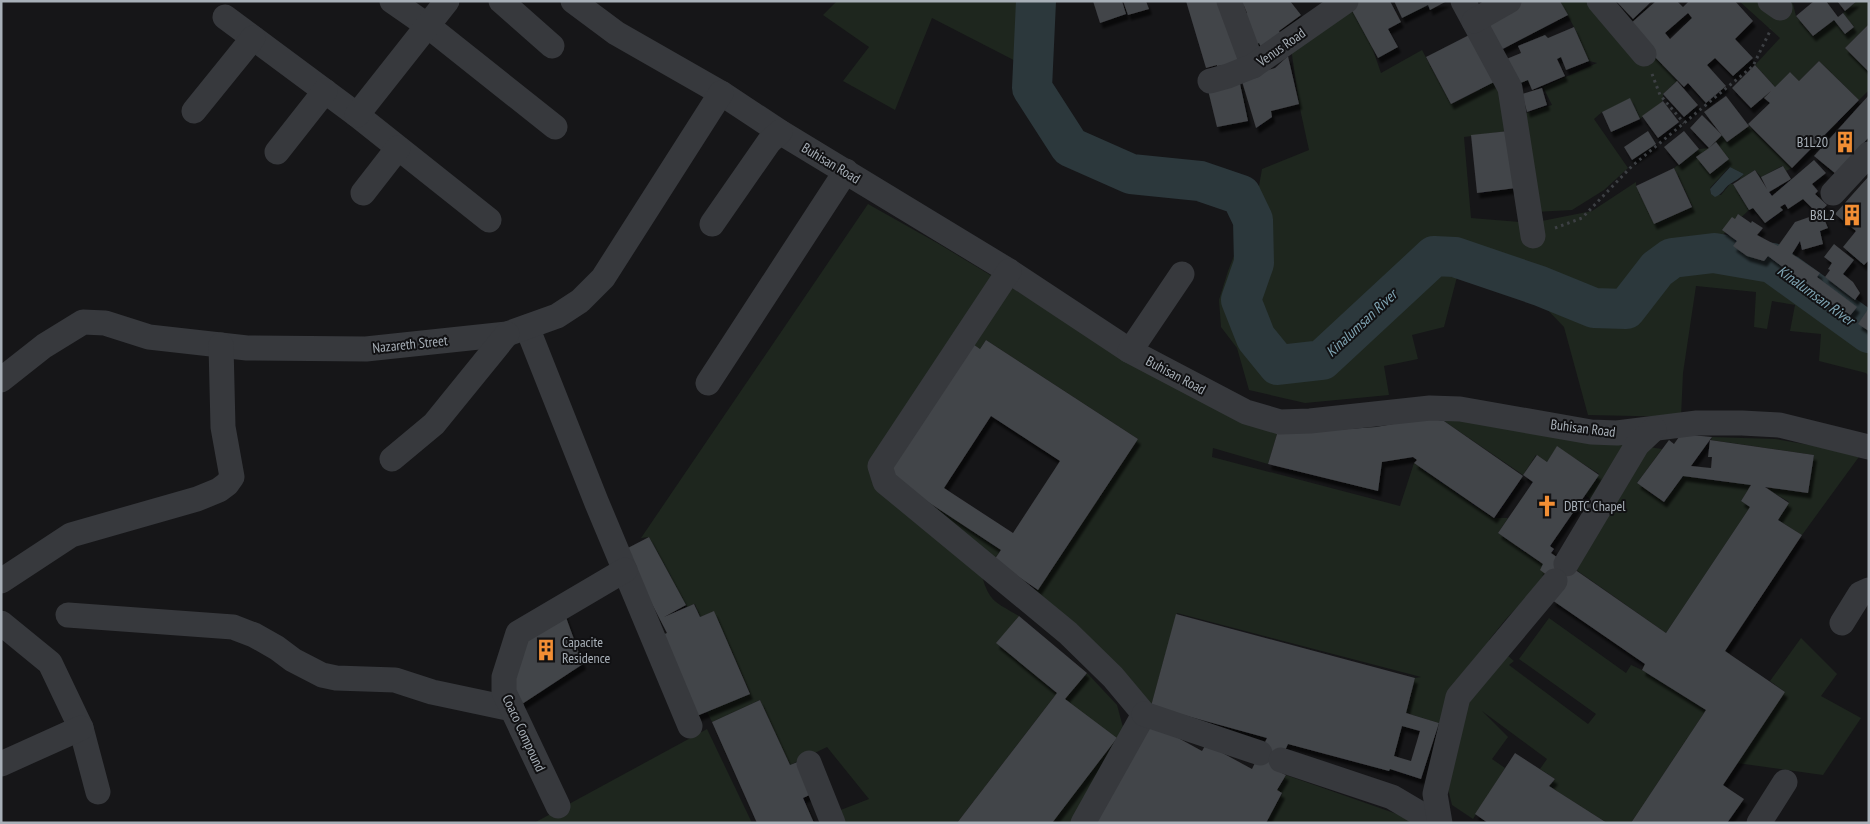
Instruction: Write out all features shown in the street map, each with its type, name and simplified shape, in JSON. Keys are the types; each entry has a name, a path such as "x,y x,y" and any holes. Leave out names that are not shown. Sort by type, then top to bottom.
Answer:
{"street":[{"path":"392,1 428,26 555,127"},
{"path":"357,115 447,1"},
{"path":"501,1 552,46"},
{"name":"Buhisan Road","path":"573,1 616,33 721,93 780,132 1009,271 1130,351 1246,412 1280,422 1310,421 1430,408 1460,408 1591,432 1618,433 1654,430 1697,423 1742,422 1779,426 1869,447"},
{"path":"1229,1 1253,66"},
{"name":"Venus Road","path":"1210,80 1253,66 1346,1"},
{"path":"1509,1 1469,11 1510,88 1533,236"},
{"path":"1599,1 1644,54"},
{"path":"225,17 357,115 489,220"},
{"path":"194,111 253,38"},
{"path":"276,152 325,91"},
{"name":"Nazareth Street","path":"1,380 44,346 83,322 105,323 149,337 247,348 366,349 517,330 557,316 580,301 603,278 721,93"},
{"path":"712,224 769,142 780,132"},
{"path":"363,193 398,148"},
{"path":"1833,194 1869,154"},
{"path":"708,383 846,172"},
{"path":"1009,271 880,466 885,482 1068,633 1113,677 1144,714 1392,797 1436,823"},
{"path":"1130,351 1182,274"},
{"path":"392,458 434,424 517,330 626,570 690,726"},
{"path":"1,581 70,535 197,499 219,490 227,484 232,477 223,427 221,345"},
{"path":"1440,823 1435,794 1458,697 1561,572 1637,445 1654,430"},
{"name":"Coaco Compound","path":"558,806 504,692 504,677 518,633 626,570"},
{"path":"1842,623 1860,594 1869,590"},
{"path":"68,615 233,627 254,635 300,663 329,677 395,680 432,692 512,709"},
{"path":"1,623 50,663 81,728 98,792"},
{"path":"1083,823 1144,714"},
{"path":"1,764 81,728"},
{"path":"809,763 833,823"},
{"path":"1759,823 1785,782"},
{"path":"1392,797 1421,800 1435,794"}],"path":[{"path":"1533,236 1582,218 1632,166 1753,66 1775,5"},
{"path":"1644,54 1660,95 1684,123"}],"shaded area":[{"path":"837,1 1036,1 1033,70 932,18 895,110 843,81 869,47 823,15"},
{"path":"1356,1 1381,73 1422,50 1451,104 1498,80 1509,131 1464,137 1471,218 1532,223 1592,211 1636,182 1636,186 1655,224 1692,206 1674,168 1699,149 1709,148 1722,135 1727,142 1749,126 1792,168 1786,171 1782,166 1761,177 1755,170 1738,181 1744,174 1729,167 1710,188 1711,194 1721,195 1730,184 1733,184 1749,210 1712,245 1772,263 1869,330 1869,376 1866,373 1819,361 1821,334 1790,331 1795,305 1772,301 1767,329 1754,327 1756,292 1696,286 1683,373 1681,417 1588,415 1564,327 1539,301 1489,277 1458,273 1444,327 1412,335 1418,359 1384,366 1389,395 1305,403 1249,390 1237,348 1221,327 1219,300 1243,233 1253,220 1262,169 1309,150 1299,104 1291,48"},
{"path":"1560,1 1610,1 1677,81 1663,94 1663,101 1640,119 1630,99 1602,112 1594,119 1628,168 1604,190 1572,210 1534,212 1523,114 1552,105 1543,87 1597,63 1589,61"},
{"path":"1739,1 1790,1 1793,4 1796,16 1813,36 1834,20 1845,34 1854,27 1843,13 1857,1 1869,1 1869,24 1845,48 1869,72 1869,90 1859,100 1819,61 1799,81 1790,72 1775,87 1755,65 1780,38"},
{"path":"1730,167 1744,174 1715,197 1711,194 1710,189"},
{"path":"868,204 939,244 1101,342 1277,434 1268,464 1213,448 1212,457 1400,506 1414,463 1493,518 1508,518 1498,533 1543,564 1548,575 1506,619 1489,640 1514,661 1509,665 1588,724 1596,714 1519,659 1549,618 1626,673 1631,665 1642,670 1706,710 1631,823 1607,823 1549,786 1555,779 1540,769 1547,759 1482,711 1508,737 1492,759 1505,768 1473,819 1452,805 1448,789 1457,735 1439,723 1406,713 1415,678 1421,677 1177,613 1151,706 1034,593 1138,439 986,340 980,349 970,343 882,471 1001,550 982,576 991,597 1019,616 997,643 1057,693 957,823 845,823 838,811 869,799 827,747 790,765 760,700 712,722 707,712 750,693 714,612 700,617 695,604 687,607 649,537 641,538"},
{"path":"1447,416 1662,449 1637,483 1664,502 1683,476 1751,485 1741,501 1750,507 1666,633 1572,567 1607,510 1585,495 1599,474 1557,447 1547,462 1536,455 1523,475 1444,421"},
{"path":"1712,437 1775,439 1861,454 1802,535 1778,520 1789,502 1765,487 1808,493 1814,455 1711,440"},
{"path":"1801,638 1837,674 1821,696 1861,718 1823,775 1737,763 1785,692 1770,681"},
{"path":"1087,673 1117,705 1127,742 1075,823 1052,823 1065,699"},
{"path":"707,729 752,823 534,823"},
{"path":"1286,775 1411,819 1411,823 1266,823 1282,794 1277,790"}],"building":[{"path":"1093,1 1122,1 1126,14 1100,23"},
{"path":"1123,1 1146,1 1149,9 1128,15"},
{"path":"1186,1 1223,1 1243,63 1206,68"},
{"path":"1238,1 1290,1 1301,15 1279,31 1283,38 1262,49 1259,43 1257,44 1244,14 1247,13 1244,6 1241,7"},
{"path":"1357,1 1390,1 1401,22 1388,29 1398,47 1378,58 1349,5"},
{"path":"1394,1 1447,1 1430,10 1428,5 1402,18"},
{"path":"1522,1 1560,1 1568,15 1497,52 1481,23"},
{"path":"1616,1 1652,1 1633,19"},
{"path":"1656,1 1677,1 1683,7 1689,1 1735,1 1753,21 1735,39 1753,58 1733,76 1715,58 1707,65 1726,86 1706,103 1688,83 1684,87 1653,55 1629,25","holes":["1688,13 1692,18 1670,39 1665,33"]},
{"path":"1814,1 1826,1 1838,17 1843,13 1854,27 1845,34 1834,20 1813,36 1796,16"},
{"path":"1837,1 1857,1 1845,11"},
{"path":"1869,24 1869,72 1845,48"},
{"path":"1574,27 1589,61 1566,70 1561,57 1557,59 1565,76 1532,90 1528,80 1515,85 1504,60 1521,53 1518,46 1545,35 1548,38"},
{"path":"1473,33 1498,80 1451,104 1426,57"},
{"path":"1288,56 1299,104 1271,111 1272,117 1256,128 1241,78 1275,68"},
{"path":"1819,61 1859,100 1792,168 1748,124 1770,103 1764,98 1771,91 1751,108 1732,88 1755,65 1775,87 1790,72 1799,81"},
{"path":"1239,79 1248,121 1217,127 1207,86"},
{"path":"1677,81 1698,105 1684,117 1663,94"},
{"path":"1542,88 1547,105 1527,112 1522,94"},
{"path":"1869,95 1869,137 1836,174 1814,156"},
{"path":"1726,96 1749,126 1727,142 1704,112"},
{"path":"1630,98 1640,119 1611,132 1602,112"},
{"path":"1663,101 1679,122 1658,138 1642,116"},
{"path":"1702,115 1722,135 1709,148 1690,128"},
{"path":"1509,131 1516,188 1477,193 1471,135"},
{"path":"1648,131 1656,144 1632,160 1624,147"},
{"path":"1684,131 1699,149 1679,165 1664,147"},
{"path":"1716,142 1729,159 1710,174 1696,157"},
{"path":"1814,160 1826,173 1812,184 1818,191 1815,194 1827,205 1818,214 1803,199 1788,209 1785,204 1780,207 1783,210 1765,223 1753,208 1749,210 1733,184 1755,170 1767,189 1761,177 1783,166 1791,179 1769,192 1772,196"},
{"path":"1674,168 1692,207 1654,224 1636,186"},
{"path":"1869,176 1869,260 1864,265 1843,247 1856,231 1835,214"},
{"path":"1821,212 1828,228 1820,231 1823,244 1802,250 1800,241 1792,254 1820,273 1817,277 1857,307 1849,317 1768,256 1764,261 1747,256 1733,246 1737,241 1722,230 1732,217 1735,219 1738,214 1751,223 1752,221 1763,228 1757,235 1778,246 1795,222"},
{"path":"1834,244 1854,260 1843,274 1853,282 1860,293 1855,300 1825,277 1832,263 1824,257"},
{"path":"1869,308 1869,331 1858,324"},
{"path":"986,340 1138,439 1038,590 994,560 1001,550 884,473 970,342 980,349","holes":["991,416 1060,461 1013,533 944,488"]},
{"path":"1427,418 1444,421 1523,476 1494,518 1414,463 1417,460 1413,457 1382,462 1378,491 1268,464 1277,434 1376,427"},
{"path":"1681,434 1712,437 1691,466 1711,468 1712,457 1708,457 1710,440 1814,455 1808,493 1765,487 1789,503 1778,520 1802,535 1725,651 1785,692 1723,785 1744,799 1727,823 1631,823 1706,710 1642,670 1645,664 1552,600 1562,586 1540,570 1543,564 1498,533 1533,482 1523,475 1537,455 1547,462 1557,446 1599,475 1550,546 1554,549 1551,553 1666,633 1750,507 1741,501 1751,485 1683,476 1664,502 1637,483 1669,440 1674,444"},
{"path":"649,537 686,605 664,617 694,604 700,617 714,611 750,694 692,718 662,635 667,633 624,550"},
{"name":"Capacite Residence","path":"563,609 583,664 516,708 506,693 520,636"},
{"path":"1176,614 1415,678 1406,713 1439,723 1421,779 1390,769 1389,771 1288,744 1276,770 1286,775 1277,790 1282,793 1266,823 1096,823 1151,723 1202,751 1206,744 1252,769 1267,738 1151,706","holes":["1402,726 1420,731 1411,761 1394,756"]},
{"path":"1019,616 1087,673 1065,699 1117,738 1052,823 957,823 1057,693 996,643"},
{"path":"760,700 790,765 800,761 814,793 803,798 814,823 757,823 712,722"},
{"path":"1515,753 1555,779 1549,786 1607,823 1488,823 1475,814"}],"waterway":[{"name":"Kinalumsan River","path":"1036,1 1032,88 1070,147 1131,174 1200,181 1241,195 1253,220 1254,263 1241,300 1256,338 1278,365 1322,360 1434,256 1455,257 1540,286 1594,308 1626,309 1657,269 1672,258 1714,253 1772,263 1869,333"}],"place":[{"name":"B1L20","path":"1845,142"},
{"name":"B8L2","path":"1852,215"},
{"name":"DBTC Chapel","path":"1547,506"},
{"name":"Capacite Residence","path":"546,650"}]}
